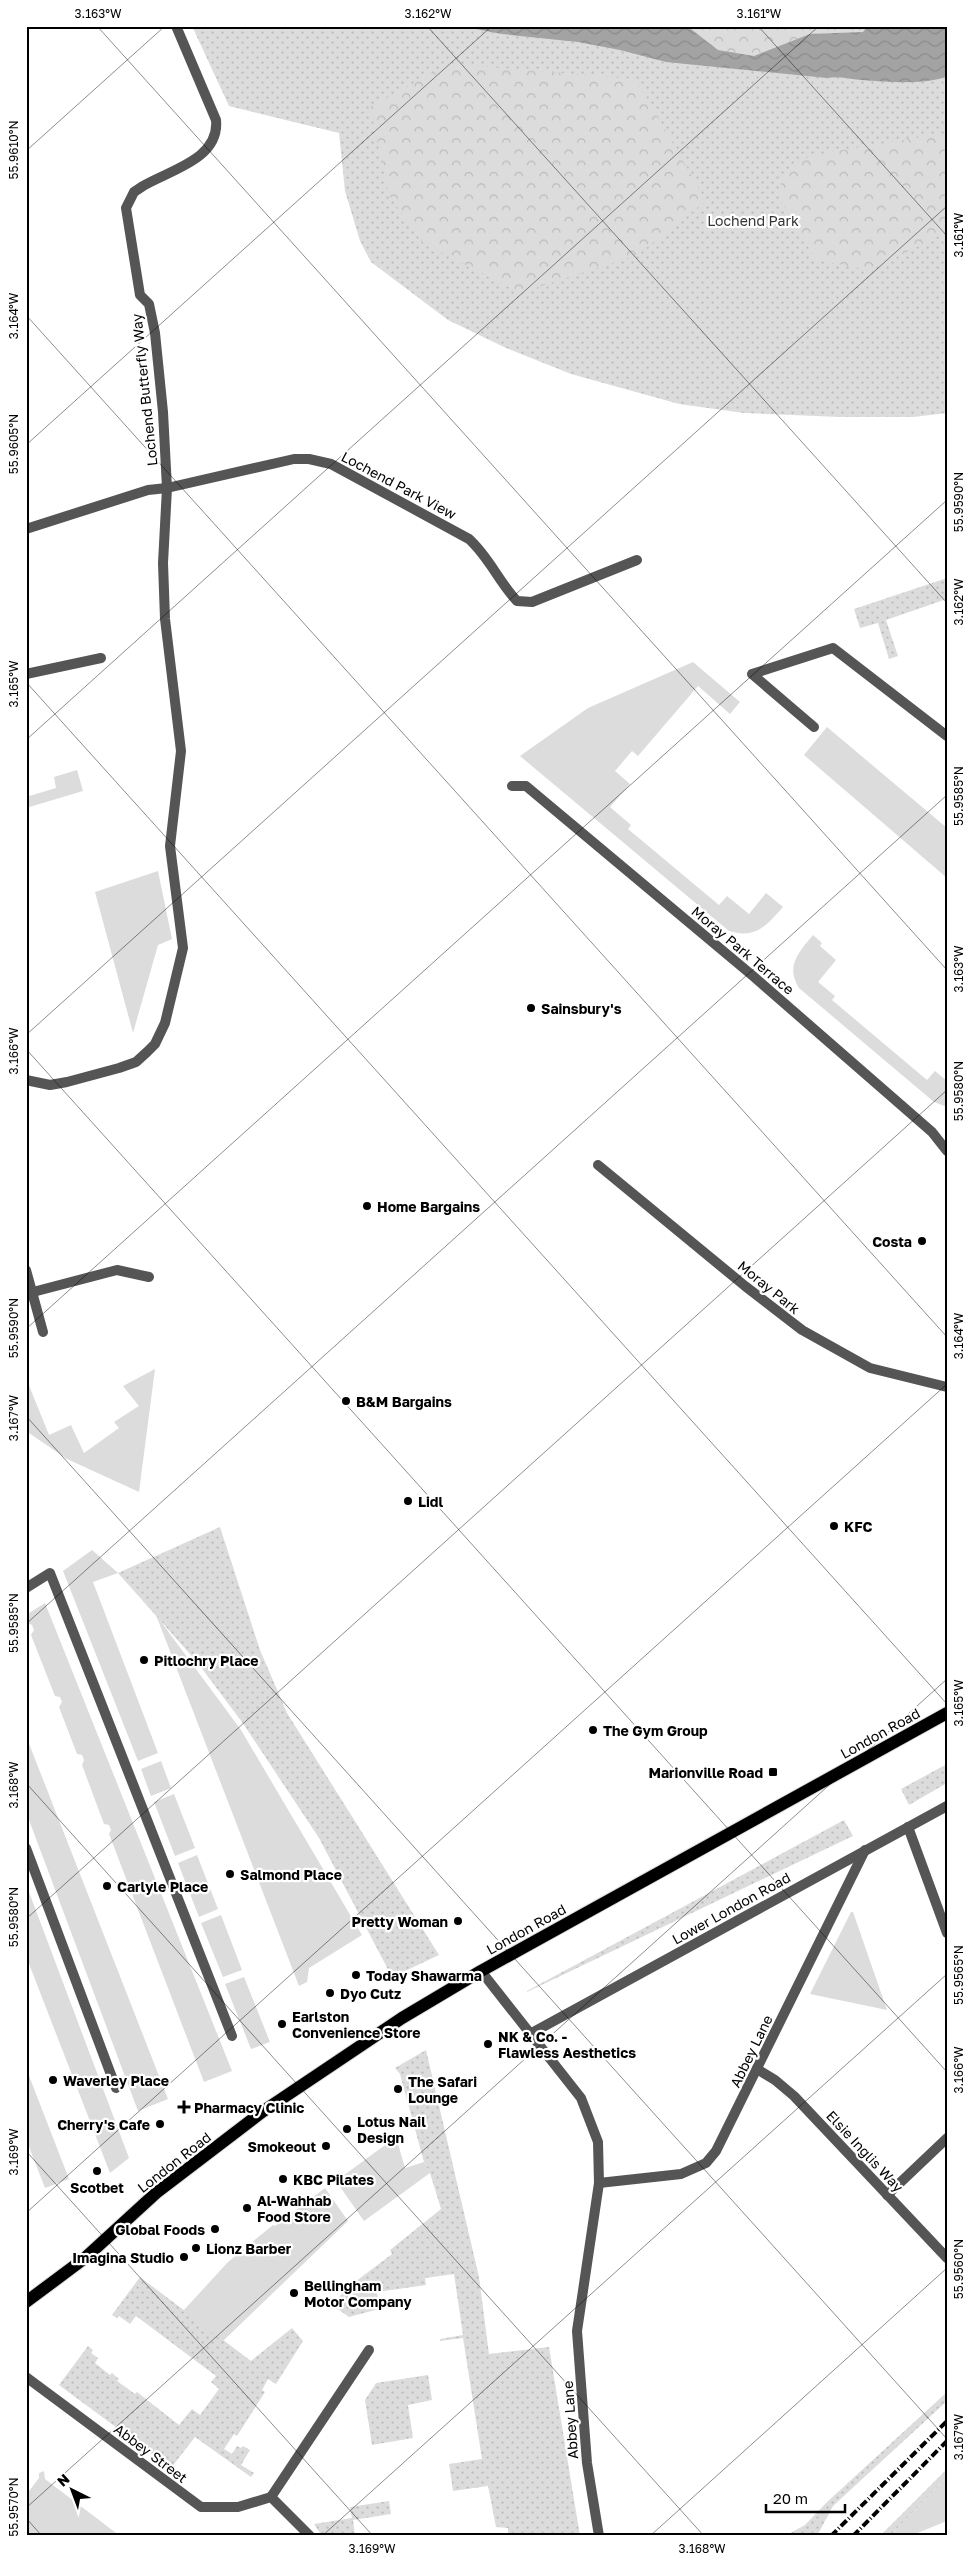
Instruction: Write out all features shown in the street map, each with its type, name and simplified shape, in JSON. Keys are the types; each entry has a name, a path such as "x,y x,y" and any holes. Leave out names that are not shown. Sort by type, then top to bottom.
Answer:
{"main road":[{"name":"London Road","path":"26,2302 85,2258 156,2193 262,2112 402,2018 481,1971 947,1713"}],"street":[{"name":"Lochend Butterfly Way","path":"26,1080 50,1085 136,1062 155,1044 164,1023 183,948 170,846 181,751 165,610 163,563 167,488 163,412 155,333 149,304 140,295 126,208 134,192 206,152 214,141 217,131 216,120 176,26"},
{"name":"Lochend Park View","path":"26,528 116,498 294,459 323,462 452,528 469,539 481,551 503,586 517,601 532,602 637,560"},
{"path":"814,727 752,674 832,648 947,736"},
{"path":"26,674 101,658"},
{"name":"Moray Park Terrace","path":"512,786 526,786 753,976 932,1132 947,1151"},
{"name":"Moray Park","path":"598,1165 785,1318 831,1348 870,1368 947,1387"},
{"path":"26,1270 43,1332"},
{"path":"33,1292 117,1270 149,1277"},
{"path":"26,1588 50,1573 232,2036"},
{"name":"Lower London Road","path":"530,2034 947,1806"},
{"path":"908,1827 947,1932"},
{"path":"26,1848 116,2088"},
{"name":"Abbey Lane","path":"600,2183 682,2174 706,2163 716,2151 865,1850"},
{"name":"Abbey Lane","path":"481,1971 568,2080 587,2109 598,2142 600,2183 577,2331 587,2463 599,2536"},
{"name":"Elsie Inglis Way","path":"757,2069 775,2080 794,2096 947,2258"},
{"path":"887,2194 947,2138"},
{"path":"310,2536 272,2497 369,2350"},
{"name":"Abbey Street","path":"26,2377 201,2507 231,2508 272,2497"}],"green space":[{"name":"Lochend Park","path":"192,26 947,26 947,413 913,417 840,417 744,413 679,404 571,374 506,348 448,320 371,262 360,241 345,191 339,133 229,106"},
{"path":"688,26 868,26 863,32 810,34 754,56 718,50"},
{"path":"450,64 636,79 706,201 637,255 520,293 423,243 389,195 370,107"},
{"path":"947,133 947,232 870,270 816,260 780,200 781,175 811,155"},
{"path":"947,578 947,599 886,620 898,656 889,659 878,623 860,628 854,609"},
{"path":"693,662 740,702 730,714 698,686 638,756 632,751 615,771 630,784 610,807 631,825 628,829 719,905 727,896 749,914 766,893 783,907 766,925 753,932 738,933 729,931 520,756 588,708"},
{"path":"827,727 947,828 947,878 804,755"},
{"path":"77,770 83,791 26,808 26,797 56,788 54,777"},
{"path":"158,871 172,939 158,945 133,1033 95,892"},
{"path":"813,935 822,943 820,946 836,960 818,982 835,996 832,1000 927,1080 935,1071 947,1081 947,1107 934,1102 799,988 793,973 794,966 799,953"},
{"path":"155,1369 139,1492 67,1459 26,1431 26,1378 49,1435 71,1425 84,1453 119,1428 114,1422 139,1406 123,1386"},
{"path":"220,1527 260,1650 287,1713 439,1955 392,1977 319,1838 242,1722 197,1662 118,1573"},
{"path":"92,1550 118,1573 93,1582 158,1753 138,1761 63,1571"},
{"path":"45,1603 232,2071 204,2082 109,1834 111,1830 109,1825 104,1824 82,1765 84,1760 82,1755 77,1754 59,1707 62,1702 60,1697 55,1696 31,1635 34,1630 32,1625 26,1622 26,1615"},
{"path":"156,1615 241,1730 362,1935 309,1968 307,1982 299,1986"},
{"path":"26,1736 168,2099 138,2111 26,1812"},
{"path":"161,1761 171,1788 151,1796 141,1769"},
{"path":"947,1764 947,1783 909,1805 901,1789"},
{"path":"174,1794 195,1848 175,1856 154,1802"},
{"path":"844,1820 853,1836 527,1992 527,1991"},
{"path":"197,1855 218,1909 199,1917 178,1863"},
{"path":"26,1884 129,2158 110,2173 26,1956"},
{"path":"851,1912 853,1912 887,2010 810,1994"},
{"path":"221,1915 242,1970 223,1977 201,1923"},
{"path":"244,1977 270,2042 251,2049 225,1984"},
{"path":"426,2050 479,2277 489,2354 549,2347 580,2536 508,2536 508,2528 496,2527 488,2486 453,2491 449,2464 482,2459 463,2338 440,2341 440,2339 463,2335 454,2274 425,2278 426,2285 377,2292 379,2309 349,2317 331,2304 355,2282 392,2254 390,2250 441,2209 430,2173 424,2162 400,2074 395,2068"},
{"path":"26,2068 69,2179 45,2188 26,2139"},
{"path":"396,2137 405,2168 424,2162 430,2173 364,2221 336,2181"},
{"path":"325,2188 348,2221 223,2341 183,2311 228,2262 273,2225 275,2226"},
{"path":"140,2277 251,2361 292,2328 303,2341 276,2384 268,2379 262,2390 265,2392 237,2436 234,2434 224,2449 232,2454 237,2446 241,2448 243,2446 250,2450 241,2465 254,2473 251,2477 195,2437 171,2468 59,2385 88,2346 93,2350 91,2353 98,2358 95,2363 110,2375 112,2373 119,2379 117,2381 135,2394 137,2392 179,2425 192,2409 200,2415 219,2389 211,2382 216,2376 136,2316 130,2324 119,2316 117,2318 112,2315"},
{"path":"428,2375 432,2400 408,2405 413,2438 372,2445 365,2400 376,2383"},
{"path":"947,2392 947,2401 833,2506 817,2536 785,2536 805,2525 826,2503"},
{"path":"947,2469 947,2477 890,2536 880,2536"},
{"path":"44,2471 45,2479 120,2536 26,2536 26,2495 39,2478 39,2473"},
{"path":"947,2477 947,2521 910,2536 890,2536"},
{"path":"389,2501 391,2514 353,2520 355,2536 322,2536 314,2524 352,2518 350,2507"}],"water":[{"path":"460,26 687,26 718,50 754,56 810,34 863,32 868,26 947,26 947,77 915,82 861,80 666,62 620,50 578,42 502,34"}],"railway":[{"path":"831,2536 947,2421"},
{"path":"853,2536 947,2441"}],"place":[{"name":"Sainsbury's","path":"531,1008"},
{"name":"Home Bargains","path":"367,1206"},
{"name":"Costa","path":"922,1241"},
{"name":"B&M Bargains","path":"346,1401"},
{"name":"Lidl","path":"408,1501"},
{"name":"KFC","path":"834,1526"},
{"name":"Pitlochry Place","path":"144,1660"},
{"name":"The Gym Group","path":"593,1730"},
{"name":"Marionville Road","path":"773,1772"},
{"name":"Salmond Place","path":"230,1874"},
{"name":"Carlyle Place","path":"107,1886"},
{"name":"Pretty Woman","path":"458,1921"},
{"name":"Today Shawarma","path":"356,1975"},
{"name":"Dyo Cutz","path":"330,1993"},
{"name":"Earlston Convenience Store","path":"282,2024"},
{"name":"NK & Co. - Flawless Aesthetics","path":"488,2044"},
{"name":"Waverley Place","path":"53,2080"},
{"name":"The Safari Lounge","path":"398,2089"},
{"name":"Pharmacy Clinic","path":"184,2107"},
{"name":"Cherry's Cafe","path":"160,2124"},
{"name":"Lotus Nail Design","path":"347,2129"},
{"name":"Smokeout","path":"326,2146"},
{"name":"Scotbet","path":"97,2171"},
{"name":"KBC Pilates","path":"283,2179"},
{"name":"Al-Wahhab Food Store","path":"247,2208"},
{"name":"Global Foods","path":"215,2229"},
{"name":"Lionz Barber","path":"196,2248"},
{"name":"Imagina Studio","path":"184,2257"},
{"name":"Bellingham Motor Company","path":"294,2293"}]}
